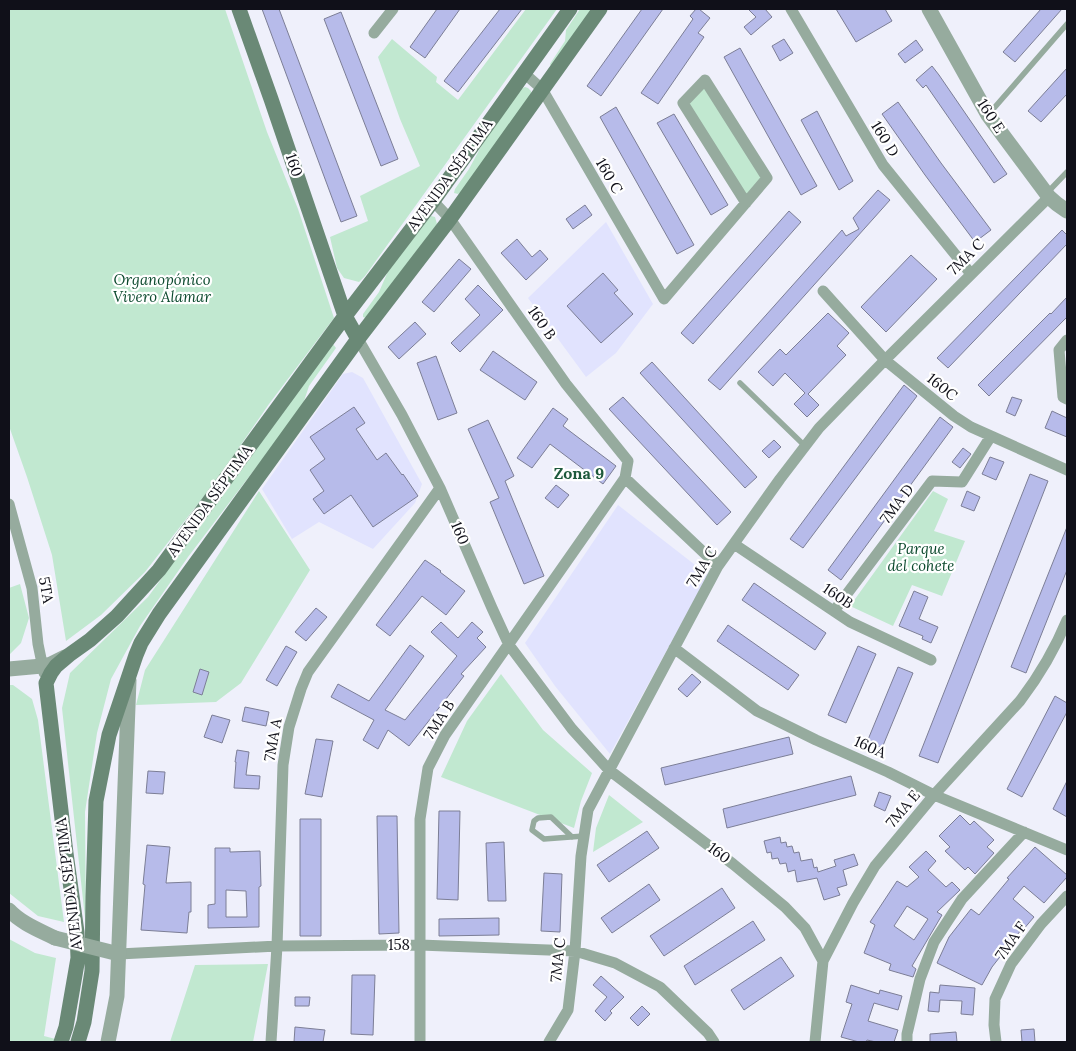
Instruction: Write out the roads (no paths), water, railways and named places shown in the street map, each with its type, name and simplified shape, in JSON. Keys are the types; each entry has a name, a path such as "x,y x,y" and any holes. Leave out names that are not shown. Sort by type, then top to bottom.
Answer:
{"main road":[{"name":"160","path":"239,9 345,316 358,339"},
{"name":"AVENIDA SÉPTIMA","path":"61,1042 68,1018 78,958 77,932 46,686 51,673 69,655 90,640 111,621 158,570 345,316 433,201 570,9"},
{"name":"AVENIDA SÉPTIMA","path":"78,1042 84,1022 92,971 96,801 109,735 141,644 159,614 358,339 450,219 600,9"}],"street":[{"path":"374,33 393,9"},
{"name":"160 D","path":"791,9 882,165 971,274"},
{"name":"160 E","path":"929,9 988,115 1047,195 1067,212"},
{"name":"160 C","path":"524,73 542,89 664,300 746,203"},
{"path":"705,80 767,178 746,203 683,103 705,80"},
{"name":"7MA C","path":"549,1042 568,1010 575,951 581,856 578,836 588,810 718,566 818,428 1047,195"},
{"name":"160 B","path":"433,201 450,219 566,384 628,462"},
{"name":"160C","path":"823,291 884,360 954,416 971,427 1067,470"},
{"name":"160","path":"358,339 402,415 440,488 509,645 572,729 609,770 733,864 785,907 805,928 823,960"},
{"path":"1065,398 1059,350 1067,340"},
{"name":"7MA D","path":"834,611 932,481 962,482 991,436"},
{"name":"7MA B","path":"420,1042 420,819 428,768 446,735 625,478 628,462"},
{"path":"625,478 718,566"},
{"name":"7MA A","path":"271,1042 277,946 283,765 289,727 308,672 440,488"},
{"name":"5TA","path":"9,504 32,588 38,644 46,686"},
{"name":"160B","path":"734,544 850,622 931,660"},
{"name":"7MA E","path":"815,1042 823,960 875,866 934,795 1020,701 1032,685 1060,638 1067,620"},
{"path":"13,668 26,663 32,658 38,644"},
{"name":"160A","path":"674,648 757,711 934,795 1067,850"},
{"path":"13,668 51,664 69,655"},
{"path":"13,668 29,672 46,686"},
{"name":"AVENIDA SÉPTIMA","path":"108,1042 117,996 130,672"},
{"path":"907,1042 907,1034 920,979 934,942 962,899 1024,832"},
{"name":"7MA F","path":"996,1042 994,1025 995,999 1011,964 1041,924 1067,896"},
{"name":"158","path":"9,910 31,926 56,938 119,954 277,946 420,945 575,951 615,962 660,987 714,1042"}],"lane":[{"path":"988,115 1067,24"},
{"path":"1047,195 1067,172"},
{"path":"740,383 805,446"},
{"path":"552,817 578,836 544,839 532,830 534,821 538,818 552,817"}],"district":[{"name":"Zona 9","path":"579,473"}],"park label":[{"name":"Organopónico Vivero Alamar","path":"162,288"},
{"name":"Parque del cohete","path":"921,558"}]}
